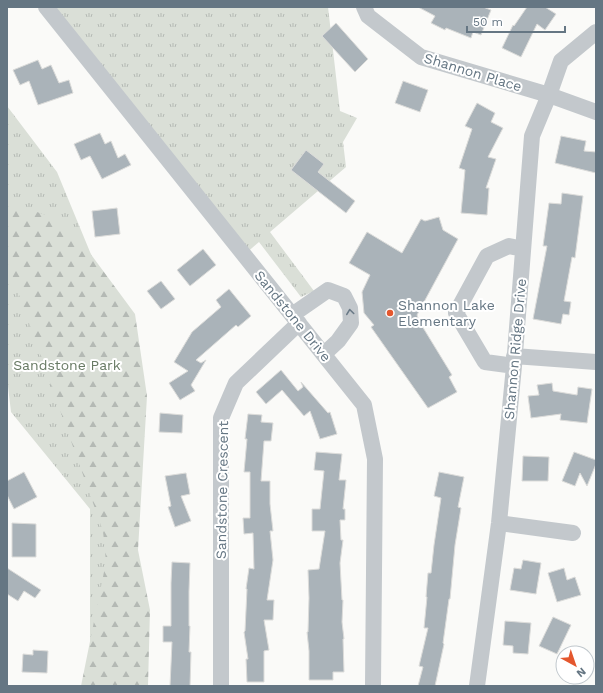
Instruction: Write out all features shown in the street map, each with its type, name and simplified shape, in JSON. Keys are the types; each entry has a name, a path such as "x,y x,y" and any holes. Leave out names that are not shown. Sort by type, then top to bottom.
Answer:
{"street":[{"name":"Sandstone Drive","path":"46,7 364,405 375,459 373,686"},
{"name":"Shannon Place","path":"364,7 368,16 421,57 549,95 596,112"},
{"name":"Shannon Ridge Drive","path":"479,686 499,523 532,136 561,61 596,32"},
{"path":"523,249 508,246 487,256 456,313 485,362 596,362"},
{"name":"Sandstone Crescent","path":"220,686 221,418 236,383 296,319 328,290 344,296 350,308 351,323 338,342 324,354"},
{"path":"499,523 573,533"}],"green space":[{"path":"49,7 328,7 340,111 357,118 343,142 346,167 270,232 314,291 301,297 259,242 244,255"},
{"name":"Sandstone Park","path":"7,106 57,172 128,344 131,686 90,686 90,509 11,412 7,378"},
{"name":"Sandstone Park","path":"7,202 52,217 84,245 135,314 147,396 138,550 150,610 148,686 81,686 106,562 103,531 7,261"}],"building":[{"path":"418,7 483,7 491,10 481,35 473,32 471,38 446,28 445,30 431,23 435,16"},
{"path":"527,7 545,7 556,14 545,30 537,24 521,57 502,48 513,25 514,26"},
{"path":"336,23 368,59 355,72 322,36"},
{"path":"38,60 42,69 51,65 59,83 69,80 73,93 38,105 29,81 20,85 13,70"},
{"path":"403,81 428,90 420,112 395,103"},
{"path":"477,103 495,113 491,122 503,128 488,157 496,159 486,188 489,188 487,215 461,213 465,170 459,168 472,129 465,126"},
{"path":"100,133 105,144 111,141 118,158 125,154 131,165 102,179 90,156 81,160 74,144"},
{"path":"561,136 586,141 584,151 596,152 596,173 555,163"},
{"path":"306,150 324,164 318,172 355,201 346,213 291,170"},
{"path":"562,193 583,196 575,258 572,257 564,301 571,302 569,315 563,314 561,324 533,319 547,246 543,246 549,203 561,204"},
{"path":"117,208 120,234 95,237 92,211"},
{"name":"Shannon Lake Elementary","path":"439,217 443,230 458,239 417,315 419,321 452,375 449,377 457,392 428,408 371,327 374,325 364,313 362,292 370,275 349,263 367,232 402,253 421,219 425,221"},
{"path":"203,249 216,265 190,286 177,270"},
{"path":"161,281 175,299 161,309 147,291"},
{"path":"229,289 251,316 238,327 236,325 196,360 201,363 206,360 191,385 195,391 180,400 169,383 188,371 174,362 192,332 221,307 216,300"},
{"path":"281,370 298,391 303,387 301,382 328,413 330,412 337,434 320,439 310,411 304,416 282,390 266,404 256,392"},
{"path":"552,383 553,391 577,395 578,387 592,389 587,423 560,420 561,414 531,418 528,396 539,395 537,385"},
{"path":"160,413 183,415 182,433 159,432"},
{"path":"248,414 262,415 261,422 273,423 271,441 264,441 261,481 270,481 270,504 273,531 270,531 273,560 267,600 274,600 273,620 264,620 269,650 264,651 264,682 247,682 246,659 248,659 244,632 246,589 249,568 254,569 253,533 244,534 243,518 250,518 250,472 244,472 247,439 245,439"},
{"path":"316,452 342,454 339,480 346,480 343,509 345,509 345,520 340,520 341,540 343,540 340,563 343,600 342,622 344,639 344,672 333,672 333,680 309,680 309,651 307,632 309,598 308,570 319,569 325,531 312,531 312,509 320,509 324,471 314,470"},
{"path":"574,452 596,460 596,464 587,486 580,473 575,486 562,481"},
{"path":"523,456 549,457 548,481 522,481"},
{"path":"24,472 37,497 14,509 7,495 7,481"},
{"path":"439,472 464,477 458,507 461,508 455,545 444,644 435,686 418,686 423,667 419,666 428,628 424,628 428,573 431,573 441,498 434,496"},
{"path":"186,473 190,494 181,496 191,521 175,527 168,507 171,506 165,476"},
{"path":"12,523 36,524 36,557 12,557"},
{"path":"523,560 541,563 536,594 510,590 514,568 521,569"},
{"path":"172,562 190,563 190,686 170,686 172,642 163,642 163,626 171,626"},
{"path":"7,568 41,590 35,598 24,591 18,601 7,594"},
{"path":"564,568 567,580 575,577 581,595 557,602 548,573"},
{"path":"553,617 571,625 561,645 555,645 555,653 539,646"},
{"path":"505,621 531,623 528,654 513,653 513,646 503,645"},
{"path":"33,650 48,651 47,673 22,672 23,654 33,655"}],"place":[{"name":"Shannon Lake Elementary","path":"390,313"}]}
